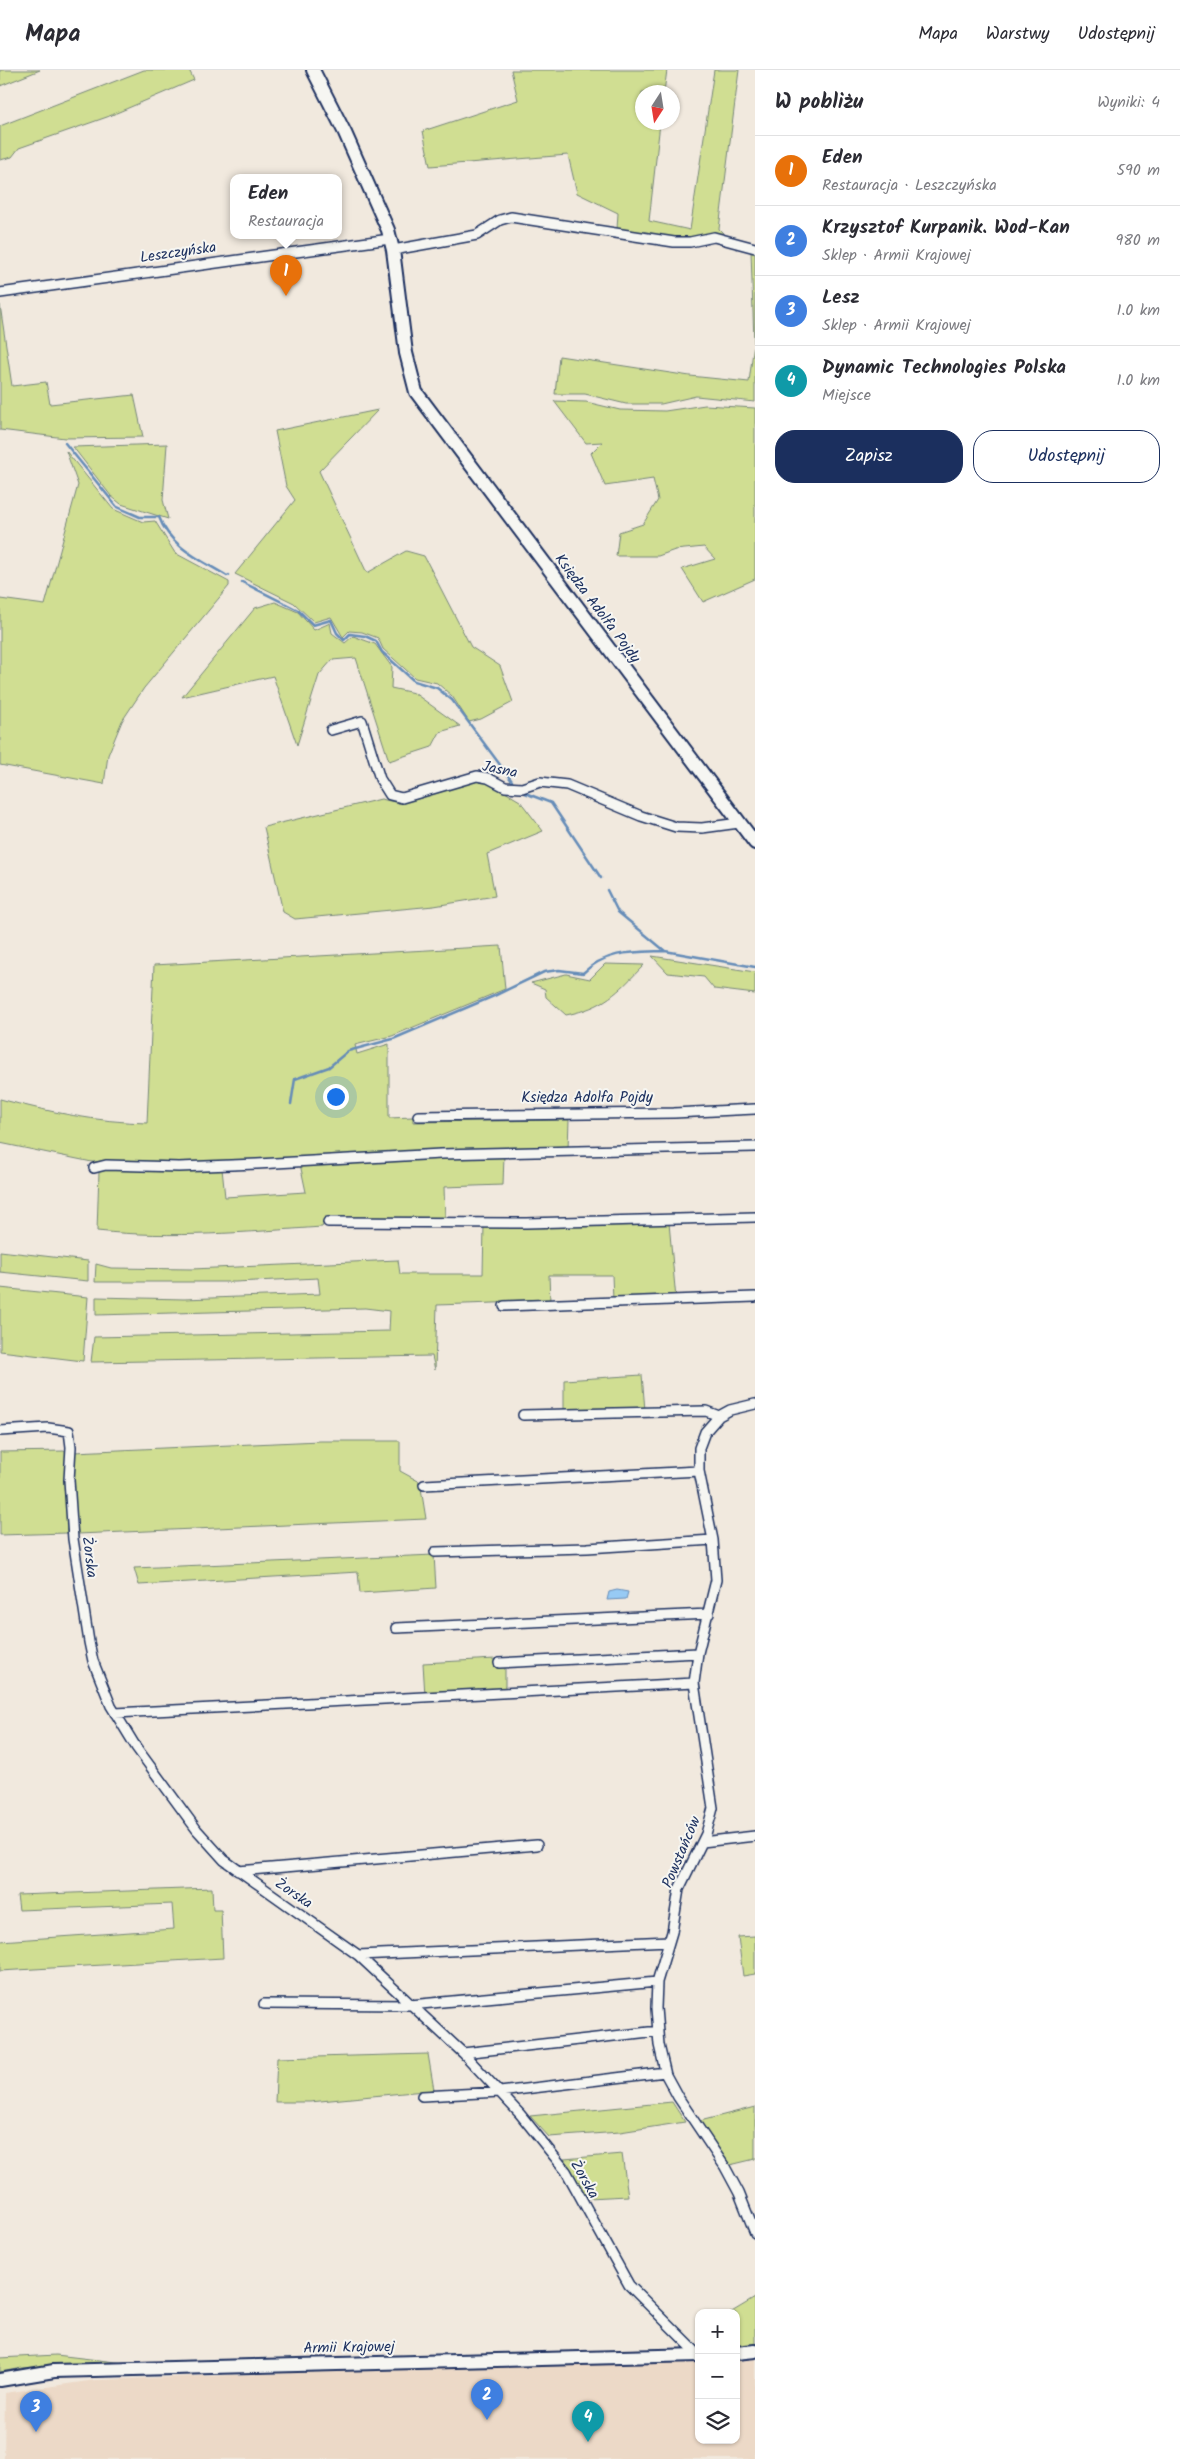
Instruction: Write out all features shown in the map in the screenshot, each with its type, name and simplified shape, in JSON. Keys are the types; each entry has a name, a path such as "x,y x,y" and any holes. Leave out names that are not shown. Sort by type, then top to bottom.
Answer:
{"street":[{"path":"313,70 345,133 391,245"},
{"name":"Leszczyńska","path":"0,293 477,235 500,220 510,217 674,242 690,242 714,237 755,248"},
{"name":"Księdza Adolfa Pojdy","path":"391,245 406,353 416,392 755,843"},
{"name":"Jasna","path":"332,730 362,721 380,780 390,795 402,798 477,776 488,778 505,787 522,788 540,782 567,785 641,816 676,828 702,828 739,823"},
{"name":"Księdza Adolfa Pojdy","path":"418,1116 674,1113 755,1109"},
{"path":"94,1168 106,1165 179,1167 257,1164 441,1154 755,1147"},
{"path":"328,1222 526,1223 755,1217"},
{"path":"504,1306 755,1297"},
{"path":"523,1415 706,1412 719,1416 730,1410 755,1404"},
{"name":"Powstańców","path":"719,1416 702,1439 698,1456 699,1471 713,1540 716,1580 698,1653 694,1683 697,1715 713,1797 711,1817 702,1842 679,1889 669,1941 657,1982 658,2031 665,2072 678,2096 725,2167 739,2194 755,2233"},
{"name":"Żorska","path":"0,1431 48,1428 69,1431 71,1447 69,1480 78,1577 93,1661 115,1713 136,1747 198,1830 238,1871 358,1955 463,2053 546,2144 566,2171 629,2285 698,2354"},
{"path":"424,1485 699,1471"},
{"path":"435,1552 587,1548 713,1540"},
{"path":"396,1628 709,1614"},
{"path":"500,1663 698,1653"},
{"path":"115,1713 694,1683"},
{"path":"702,1842 755,1836"},
{"path":"238,1871 537,1845"},
{"path":"358,1955 669,1941"},
{"path":"264,2004 410,2005 657,1982"},
{"path":"463,2053 658,2031"},
{"path":"422,2096 500,2092 665,2072"},
{"path":"740,2353 755,2351"},
{"name":"Armii Krajowej","path":"0,2380 54,2371 695,2355"}],"shaded area":[{"path":"755,2354 755,2459 4,2459 5,2393 95,2380 695,2358 695,2444 740,2444 740,2355"}],"green space":[{"path":"0,70 40,70 0,86"},
{"path":"144,70 189,70 194,80 107,117 19,148 12,157 0,160 0,126"},
{"path":"511,70 667,70 665,85 635,85 635,130 659,130 649,221 690,230 714,70 739,70 719,229 723,233 681,238 662,238 617,229 618,213 577,193 568,155 430,166 423,131 518,100"},
{"path":"751,251 755,252 755,402 696,396 661,404 626,404 585,394 555,394 559,356 690,376 749,382 754,343"},
{"path":"0,305 12,386 46,382 50,404 134,395 143,437 65,438 0,430"},
{"path":"554,401 586,402 620,410 665,411 705,405 755,408 755,579 703,602 682,569 715,559 704,547 675,550 658,556 616,556 619,532 643,524 658,500 653,479 605,486 591,453 602,442 586,443"},
{"path":"378,410 319,471 367,573 406,551 424,556 471,647 500,666 513,702 481,719 469,722 452,696 437,683 415,678 383,649 378,638 362,632 349,631 343,637 331,617 314,622 294,603 235,574 295,500 286,486 275,431"},
{"path":"167,444 163,500 168,519 121,504 111,496 73,447"},
{"path":"66,451 113,509 143,522 155,521 175,553 229,582 229,586 144,688 122,721 108,755 104,784 0,765 0,599 45,605 78,485"},
{"path":"275,602 298,612 314,630 330,623 332,633 345,643 353,636 375,644 392,667 391,688 414,693 460,726 440,732 432,747 389,761 356,658 332,660 319,675 297,745 273,676 182,697 255,608"},
{"path":"475,779 488,782 520,801 543,831 487,854 495,896 434,906 295,919 283,912 264,827 381,799 399,803"},
{"path":"501,946 505,989 392,1036 355,1045 357,1054 389,1044 389,1118 413,1117 413,1122 569,1120 568,1148 220,1162 92,1162 0,1143 0,1099 73,1116 147,1123 154,965"},
{"path":"652,956 755,972 755,994 714,989 704,977 668,973"},
{"path":"605,964 644,965 610,998 579,1012 566,1015 546,997 545,989 531,983 566,974 590,979"},
{"path":"504,1155 503,1185 444,1187 445,1219 326,1218 322,1227 182,1235 97,1231 99,1171 104,1168 222,1169 225,1197 306,1192 300,1164"},
{"path":"669,1223 676,1299 613,1300 612,1275 549,1275 550,1301 437,1305 435,1370 432,1356 91,1362 94,1337 389,1331 390,1311 365,1308 96,1315 96,1297 184,1299 320,1294 318,1278 235,1282 95,1282 96,1264 111,1268 192,1269 398,1260 400,1274 483,1274 484,1226"},
{"path":"0,1251 88,1261 88,1281 0,1272"},
{"path":"0,1288 88,1297 83,1361 0,1351"},
{"path":"642,1375 645,1410 564,1412 564,1380"},
{"path":"320,1441 400,1441 400,1471 420,1482 426,1519 78,1534 74,1496 74,1452"},
{"path":"66,1451 67,1533 0,1535 0,1452"},
{"path":"434,1555 436,1588 360,1593 358,1572 139,1585 134,1568"},
{"path":"495,1659 495,1667 505,1667 505,1691 425,1696 423,1663"},
{"path":"212,1888 213,1910 221,1910 223,1958 0,1971 0,1941 174,1929 172,1904 19,1910 17,1895"},
{"path":"755,1936 755,1974 743,1976 738,1937"},
{"path":"428,2054 434,2090 310,2102 275,2102 277,2058"},
{"path":"672,2102 685,2122 620,2132 549,2137 530,2116"},
{"path":"755,2107 755,2159 730,2165 700,2121"},
{"path":"622,2154 628,2196 588,2198 564,2159"},
{"path":"755,2298 755,2346 740,2348 740,2309 737,2309"},
{"path":"56,2355 133,2364 22,2368 0,2372 0,2358"}],"water":[{"path":"617,1590 628,1592 626,1599 607,1600 609,1592"}],"waterway":[{"path":"65,443 117,507 140,517 159,517 178,545 227,576 229,575"},
{"path":"242,582 298,610 313,625 331,620 337,633 344,640 350,634 365,636 376,641 382,652 414,681 437,688 452,700 512,781"},
{"path":"520,791 551,803 601,878"},
{"path":"607,890 618,912 665,951 755,967"},
{"path":"291,1104 295,1079 329,1067 348,1051 393,1039 494,996 544,972 559,970 583,973 592,965 612,956 632,952 665,951"}],"place":[{"name":"Eden","path":"286,296"},
{"name":"Krzysztof Kurpanik. Wod-Kan","path":"487,2420"},
{"name":"Lesz","path":"36,2432"},
{"name":"Dynamic Technologies Polska","path":"588,2442"}]}
